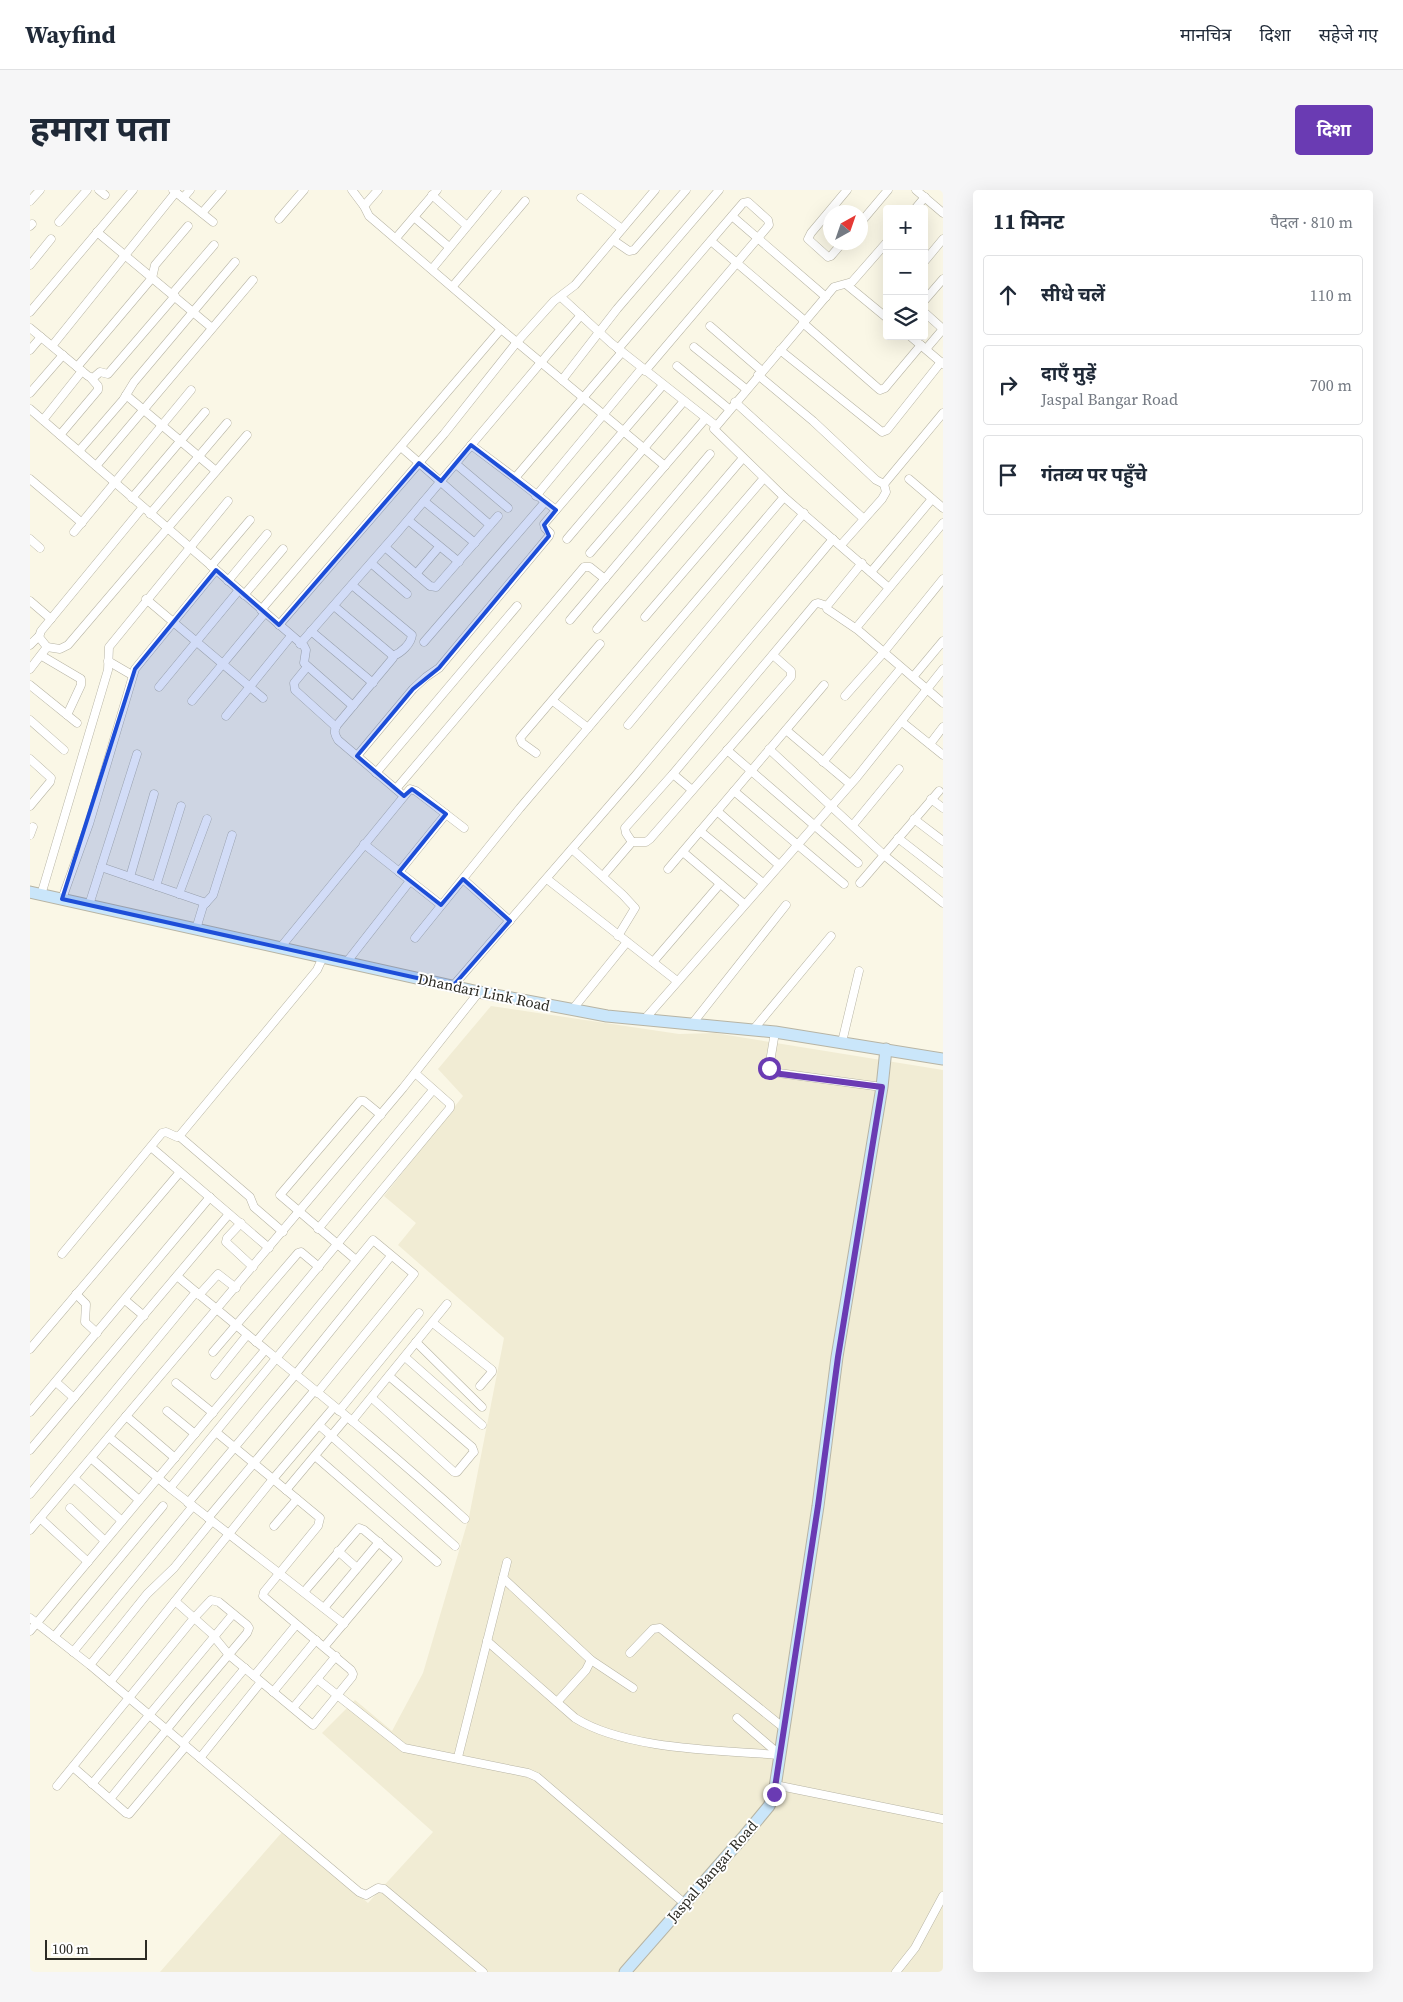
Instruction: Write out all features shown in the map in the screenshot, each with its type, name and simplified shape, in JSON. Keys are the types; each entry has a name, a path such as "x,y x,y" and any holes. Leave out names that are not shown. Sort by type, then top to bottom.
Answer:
{"street":[{"path":"30,201 40,190"},
{"path":"59,222 87,190"},
{"path":"30,312 133,190"},
{"path":"184,198 190,190"},
{"path":"202,213 222,190"},
{"path":"279,219 304,190"},
{"path":"352,190 370,216 453,286 501,330 625,430 665,466"},
{"path":"364,206 378,190"},
{"path":"432,268 497,190"},
{"path":"279,626 419,463 517,342 554,302 575,285 655,190"},
{"path":"613,240 629,250 634,250 686,190"},
{"path":"562,380 617,309 719,190"},
{"path":"834,205 847,190"},
{"path":"868,213 888,190"},
{"path":"916,190 943,213"},
{"path":"52,346 175,191 213,222"},
{"path":"396,238 434,193 468,226"},
{"path":"918,205 925,197"},
{"path":"581,198 622,229"},
{"path":"453,286 525,201"},
{"path":"514,478 743,203 748,202 753,205 769,222 758,239 604,413 536,496"},
{"path":"732,216 826,297"},
{"path":"414,217 449,247"},
{"path":"823,219 808,239 828,257 836,250"},
{"path":"43,420 80,369 152,278 155,265 188,226"},
{"path":"98,232 212,328"},
{"path":"30,265 52,239"},
{"path":"928,257 943,240"},
{"path":"711,241 880,390 885,388 923,347 943,329 928,316"},
{"path":"91,378 100,372 108,374 214,245"},
{"path":"883,247 852,282 847,285 837,285 715,425 714,430 764,478 889,588"},
{"path":"79,451 126,395 134,382 235,262"},
{"path":"928,296 943,279"},
{"path":"96,466 253,280"},
{"path":"847,285 883,314"},
{"path":"561,297 620,350 715,425"},
{"path":"300,644 456,464 581,315"},
{"path":"710,326 876,480 884,484"},
{"path":"30,328 91,378 98,386 98,390 60,435"},
{"path":"192,701 263,612 501,330"},
{"path":"30,350 41,337"},
{"path":"780,350 882,432 887,430 942,363 915,340"},
{"path":"694,347 746,389"},
{"path":"30,393 63,355"},
{"path":"677,366 729,409"},
{"path":"357,756 413,689 439,668 549,536 550,533 544,526 556,510 663,385"},
{"path":"74,532 192,390"},
{"path":"126,395 216,471"},
{"path":"567,539 684,402"},
{"path":"735,402 864,519"},
{"path":"30,409 300,644 306,650 303,660 307,667 353,706"},
{"path":"132,498 204,412"},
{"path":"841,545 885,494 884,484 943,414"},
{"path":"590,553 706,418"},
{"path":"150,514 227,422"},
{"path":"39,636 47,647 60,649 68,645 246,436"},
{"path":"471,445 556,510"},
{"path":"401,447 490,525"},
{"path":"570,620 710,454"},
{"path":"597,629 743,458"},
{"path":"456,464 508,508"},
{"path":"645,617 764,478"},
{"path":"30,479 82,523"},
{"path":"909,479 943,508"},
{"path":"415,938 588,728 784,496"},
{"path":"872,572 932,499"},
{"path":"36,894 108,670 107,650 146,599 228,501"},
{"path":"424,501 475,543"},
{"path":"424,642 545,502"},
{"path":"30,645 143,508"},
{"path":"628,725 804,513"},
{"path":"385,547 430,586 436,587 498,516"},
{"path":"62,900 89,824 135,668 250,520"},
{"path":"408,520 459,562"},
{"path":"856,628 943,523"},
{"path":"228,581 267,534"},
{"path":"30,539 40,548"},
{"path":"453,986 547,879 833,539"},
{"path":"416,574 439,546"},
{"path":"159,687 196,642 284,549"},
{"path":"371,562 407,594"},
{"path":"827,606 862,563"},
{"path":"396,789 584,568 590,567 605,579"},
{"path":"845,696 884,652 943,579"},
{"path":"352,585 412,635 402,651 393,656 392,660 336,727 334,733 338,740 404,796"},
{"path":"146,599 263,698"},
{"path":"30,601 51,619"},
{"path":"632,842 625,828 673,774 815,604 827,606 830,612 856,628 943,703"},
{"path":"334,606 393,656"},
{"path":"376,773 517,606"},
{"path":"311,631 373,683"},
{"path":"226,716 291,636"},
{"path":"913,677 943,641"},
{"path":"536,754 522,743 520,738 600,644"},
{"path":"30,669 42,656 47,647"},
{"path":"603,876 632,842 646,842 650,839 791,677 791,670 773,655"},
{"path":"42,656 81,679 66,715"},
{"path":"108,661 132,675"},
{"path":"307,667 294,683 295,690 336,727"},
{"path":"823,762 902,668"},
{"path":"644,1020 850,784 902,722 943,668"},
{"path":"30,684 77,723"},
{"path":"668,869 824,685"},
{"path":"553,701 588,728"},
{"path":"30,720 64,750"},
{"path":"902,722 943,755"},
{"path":"930,744 943,727"},
{"path":"786,730 850,784"},
{"path":"727,750 858,863"},
{"path":"769,750 832,805 884,855 943,903"},
{"path":"89,905 137,754"},
{"path":"30,759 49,774 51,780 30,806"},
{"path":"853,825 899,769"},
{"path":"673,774 692,790"},
{"path":"280,948 364,844 412,789 464,828"},
{"path":"734,791 798,843 844,884"},
{"path":"860,883 939,791"},
{"path":"130,877 154,794"},
{"path":"931,799 943,808"},
{"path":"156,886 181,806"},
{"path":"717,811 779,864"},
{"path":"399,872 446,814"},
{"path":"179,894 206,819"},
{"path":"914,819 943,841"},
{"path":"30,835 33,827"},
{"path":"700,831 763,883"},
{"path":"196,929 206,903 212,895 232,835"},
{"path":"898,838 943,873"},
{"path":"364,844 442,906"},
{"path":"572,849 633,904 635,908 618,936"},
{"path":"683,852 744,904"},
{"path":"101,867 206,903"},
{"path":"463,879 510,921"},
{"path":"547,879 677,981"},
{"path":"346,963 410,881"},
{"path":"653,962 720,884"},
{"name":"Dhandari Link Road","path":"36,894 479,992 572,1010 607,1016 775,1032 943,1058"},
{"path":"692,1024 786,905"},
{"path":"753,1030 831,936"},
{"path":"572,1010 627,942"},
{"path":"179,1136 311,978 323,958"},
{"path":"842,1042 859,971"},
{"path":"30,1530 381,1115 479,992"},
{"path":"775,1032 769,1068 771,1072 882,1087"},
{"name":"Jaspal Bangar Road","path":"625,1972 769,1806 775,1785 820,1497 838,1357 882,1087 886,1048"},
{"path":"256,1342 450,1108 450,1104 415,1073"},
{"path":"318,1229 433,1090"},
{"path":"356,1260 280,1195 360,1101 364,1101 381,1115"},
{"path":"62,1254 164,1132 176,1137 179,1136 250,1197 254,1207 283,1232"},
{"path":"151,1147 269,1248"},
{"path":"30,1349 180,1172"},
{"path":"30,1412 210,1197"},
{"path":"30,1450 229,1214"},
{"path":"240,1223 226,1242 253,1266"},
{"path":"90,1665 147,1594 174,1568 253,1463 316,1392 414,1274 373,1240 170,1488"},
{"path":"213,1352 298,1253 302,1252 319,1267"},
{"path":"73,1652 234,1447 391,1256"},
{"path":"30,1494 198,1294 218,1274 236,1288"},
{"path":"177,1276 336,1409 403,1462 465,1519"},
{"path":"76,1294 86,1304 85,1322 97,1333"},
{"path":"125,1300 144,1316"},
{"path":"286,1490 331,1436 372,1398 447,1304"},
{"path":"110,1682 272,1479 319,1425 336,1409 419,1313"},
{"path":"433,1323 492,1370 480,1386"},
{"path":"215,1375 247,1335"},
{"path":"416,1342 482,1407"},
{"path":"30,1631 33,1621 88,1562 265,1350"},
{"path":"405,1357 482,1425"},
{"path":"372,1398 454,1472 457,1472 474,1452 472,1447 389,1376"},
{"path":"56,1382 74,1398"},
{"path":"176,1383 213,1412"},
{"path":"167,1411 195,1434"},
{"path":"126,1416 175,1458"},
{"path":"319,1425 455,1546"},
{"path":"175,1601 214,1636 229,1655 313,1725 338,1696 353,1674 336,1656 263,1596 264,1592 320,1522 318,1515 216,1432"},
{"path":"109,1436 170,1488 344,1624"},
{"path":"315,1456 437,1562"},
{"path":"91,1458 139,1500"},
{"path":"74,1478 122,1520"},
{"path":"274,1526 297,1499"},
{"path":"54,1637 163,1506"},
{"path":"70,1508 105,1540"},
{"path":"40,1518 88,1562"},
{"path":"304,1592 359,1528 379,1542 398,1560 324,1647"},
{"path":"324,1608 379,1542"},
{"path":"338,1551 358,1568"},
{"path":"458,1758 507,1562"},
{"path":"503,1578 591,1660 633,1688"},
{"path":"57,1786 194,1618 211,1600 219,1602 249,1628 247,1633 110,1799"},
{"path":"92,1784 233,1614"},
{"path":"33,1621 90,1665 359,1892 366,1895 378,1888 384,1888 483,1972"},
{"path":"254,1676 296,1625"},
{"path":"630,1653 653,1629 660,1628 784,1728"},
{"path":"273,1692 316,1640"},
{"path":"487,1642 582,1722 642,1742 780,1754"},
{"path":"293,1708 336,1656"},
{"path":"557,1702 586,1670 591,1660"},
{"path":"73,1767 126,1813 132,1812 245,1668"},
{"path":"317,1679 404,1748 528,1772 684,1903"},
{"path":"200,1758 261,1682"},
{"path":"737,1718 780,1754"},
{"path":"775,1785 943,1819"},
{"path":"896,1972 915,1948 943,1896"}],"highlighted area":[{"path":"471,445 556,510 544,525 549,536 439,668 413,689 357,756 404,796 412,789 446,814 399,872 441,905 463,879 510,921 453,986 62,899 135,669 216,570 279,625 419,463 441,481"}],"shaded area":[{"path":"491,1006 679,1034 715,1033 943,1070 943,1972 160,1972 283,1831 368,1903 433,1832 322,1733 355,1700 392,1731 423,1673 469,1517 504,1338 398,1245 416,1223 384,1196 463,1096 438,1069"}],"route":[{"path":"769,1068 773,1073 882,1087 838,1357 832,1411 774,1794"}]}
